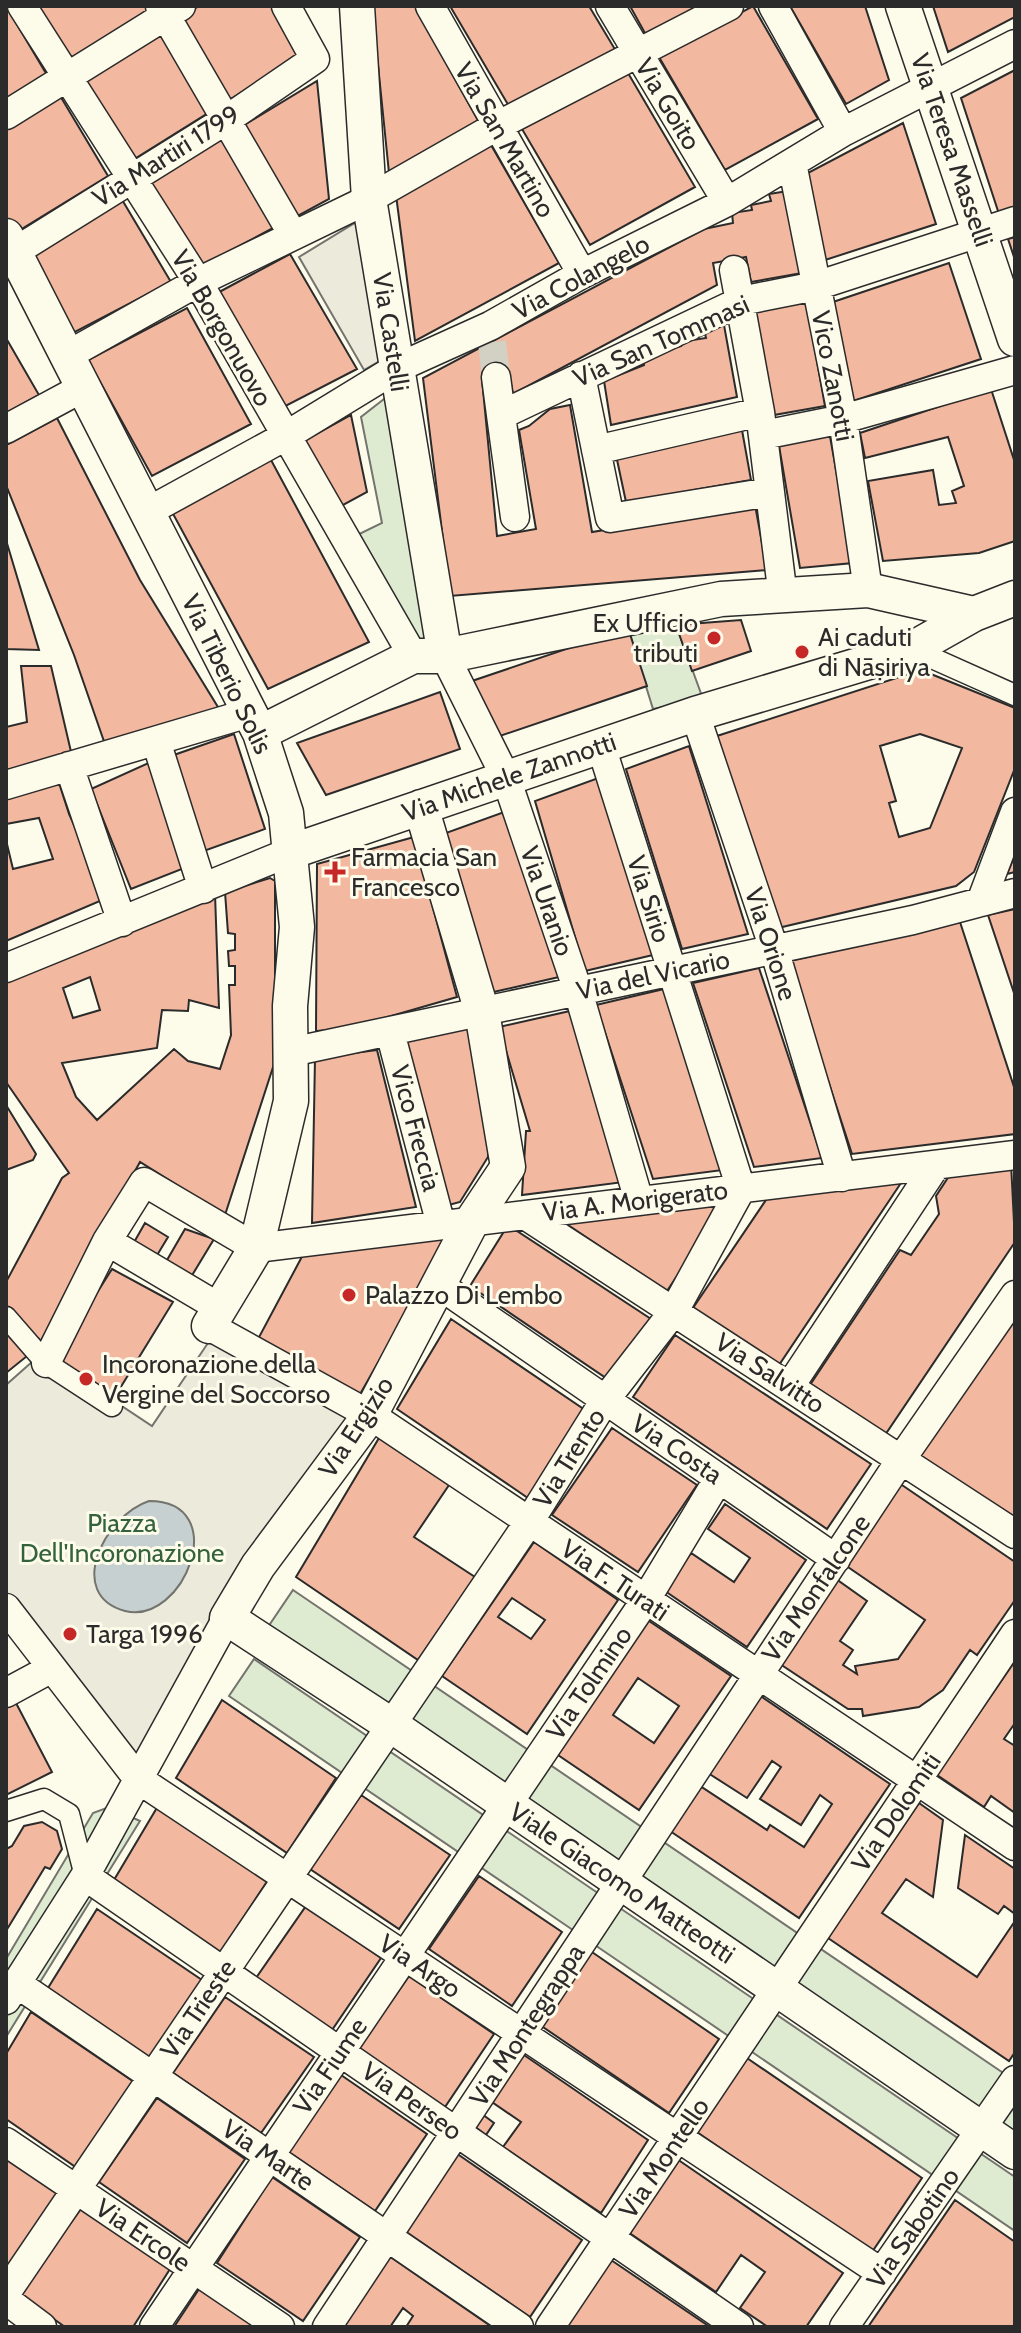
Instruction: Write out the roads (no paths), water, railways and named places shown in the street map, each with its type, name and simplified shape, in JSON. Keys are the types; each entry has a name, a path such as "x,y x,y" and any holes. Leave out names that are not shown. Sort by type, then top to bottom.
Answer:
{"street":[{"name":"Via Borgonuovo","path":"22,6 198,282 284,437 429,656"},
{"name":"Via Martiri 1799","path":"11,243 130,179 226,120 315,59 286,6"},
{"name":"Via Castelli","path":"357,6 369,199 397,368 429,656"},
{"name":"Via San Martino","path":"430,6 582,274"},
{"name":"Via Goito","path":"610,6 727,202"},
{"path":"68,355 198,282 369,199 497,126 729,6"},
{"path":"773,6 843,132"},
{"name":"Via Teresa Masselli","path":"903,6 1015,339"},
{"path":"6,115 169,9 226,120 293,235"},
{"name":"Via Colangelo","path":"147,512 284,437 397,368 491,334 582,274 727,202 843,132 1015,44"},
{"name":"Vico Zanotti","path":"792,163 843,419 868,590"},
{"name":"Via San Tommasi","path":"501,415 741,301 816,286 1015,221"},
{"name":"Via Tiberio Solis","path":"11,243 254,723 286,813 297,927 290,1006 291,1101 256,1248 214,1317"},
{"path":"734,270 762,423 783,597"},
{"path":"596,450 762,423 843,419 1015,370"},
{"path":"581,376 610,518 770,492"},
{"path":"496,377 515,517"},
{"path":"6,429 84,387"},
{"path":"6,785 156,741 254,723 429,656 721,599 868,590 974,614"},
{"name":"Via Michele Zannotti","path":"6,968 290,852 695,714 912,649 974,614 1015,598"},
{"path":"912,649 1015,695"},
{"name":"Via Uranio","path":"429,656 506,778 578,991 639,1201"},
{"name":"Via Orione","path":"695,714 774,949 842,1177"},
{"path":"156,741 203,889"},
{"name":"Via Sirio","path":"601,746 741,1189"},
{"path":"69,766 122,922"},
{"name":"Via Ergizio","path":"11,1992 85,1876 258,1566 370,1415 439,1285 457,1223 508,1167 482,1012 421,807"},
{"path":"981,902 1015,812"},
{"name":"Via del Vicario","path":"291,1052 774,949 1015,893"},
{"name":"Vico Freccia","path":"390,1032 457,1223"},
{"name":"Via A. Morigerato","path":"256,1248 1015,1155"},
{"path":"790,1386 936,1165"},
{"path":"46,1363 107,1241 144,1182 256,1248"},
{"name":"Via Trento","path":"391,1725 529,1522 605,1400 674,1311 741,1189"},
{"name":"Via Salvitto","path":"525,1215 1015,1534"},
{"name":"Via F. Turati","path":"107,1241 214,1317 370,1415 1015,1846"},
{"name":"Via Costa","path":"439,1285 836,1559"},
{"name":"Via Monfalcone","path":"621,1883 902,1458 1015,1295"},
{"path":"6,1317 46,1363 112,1406"},
{"name":"Via Tolmino","path":"506,1804 645,1601 719,1478"},
{"name":"Via Argo","path":"6,1608 138,1779 882,2273"},
{"name":"Viale Giacomo Matteotti","path":"227,1618 391,1725 1015,2152"},
{"name":"Via Dolomiti","path":"778,1990 1015,1634"},
{"path":"6,1693 52,1668"},
{"name":"Via Trieste","path":"6,2293 391,1725"},
{"path":"6,1811 44,1799 69,1814 85,1876"},
{"name":"Via Fiume","path":"154,2327 506,1804"},
{"name":"Via Perseo","path":"85,1876 739,2327"},
{"name":"Via Montegrappa","path":"327,2327 621,1883"},
{"name":"Via Montello","path":"550,2327 778,1990"},
{"name":"Via Marte","path":"11,1992 153,2077 519,2327"},
{"name":"Via Sabotino","path":"844,2327 1015,2080"},
{"name":"Via Ercole","path":"6,2142 280,2327"},
{"path":"6,2300 42,2327"}],"tunnel":[{"path":"492,342 496,377"}],"place":[{"name":"Ex Ufficio tributi","path":"714,638"},
{"name":"Ai caduti di Nāṣiriya","path":"802,652"},
{"name":"Farmacia San Francesco","path":"335,872"},
{"name":"Palazzo Di Lembo","path":"349,1295"},
{"name":"Incoronazione della Vergine del Soccorso","path":"86,1379"},
{"name":"Targa 1996","path":"70,1634"}],"park label":[{"name":"Piazza Dell'Incoronazione","path":"122,1538"}]}
